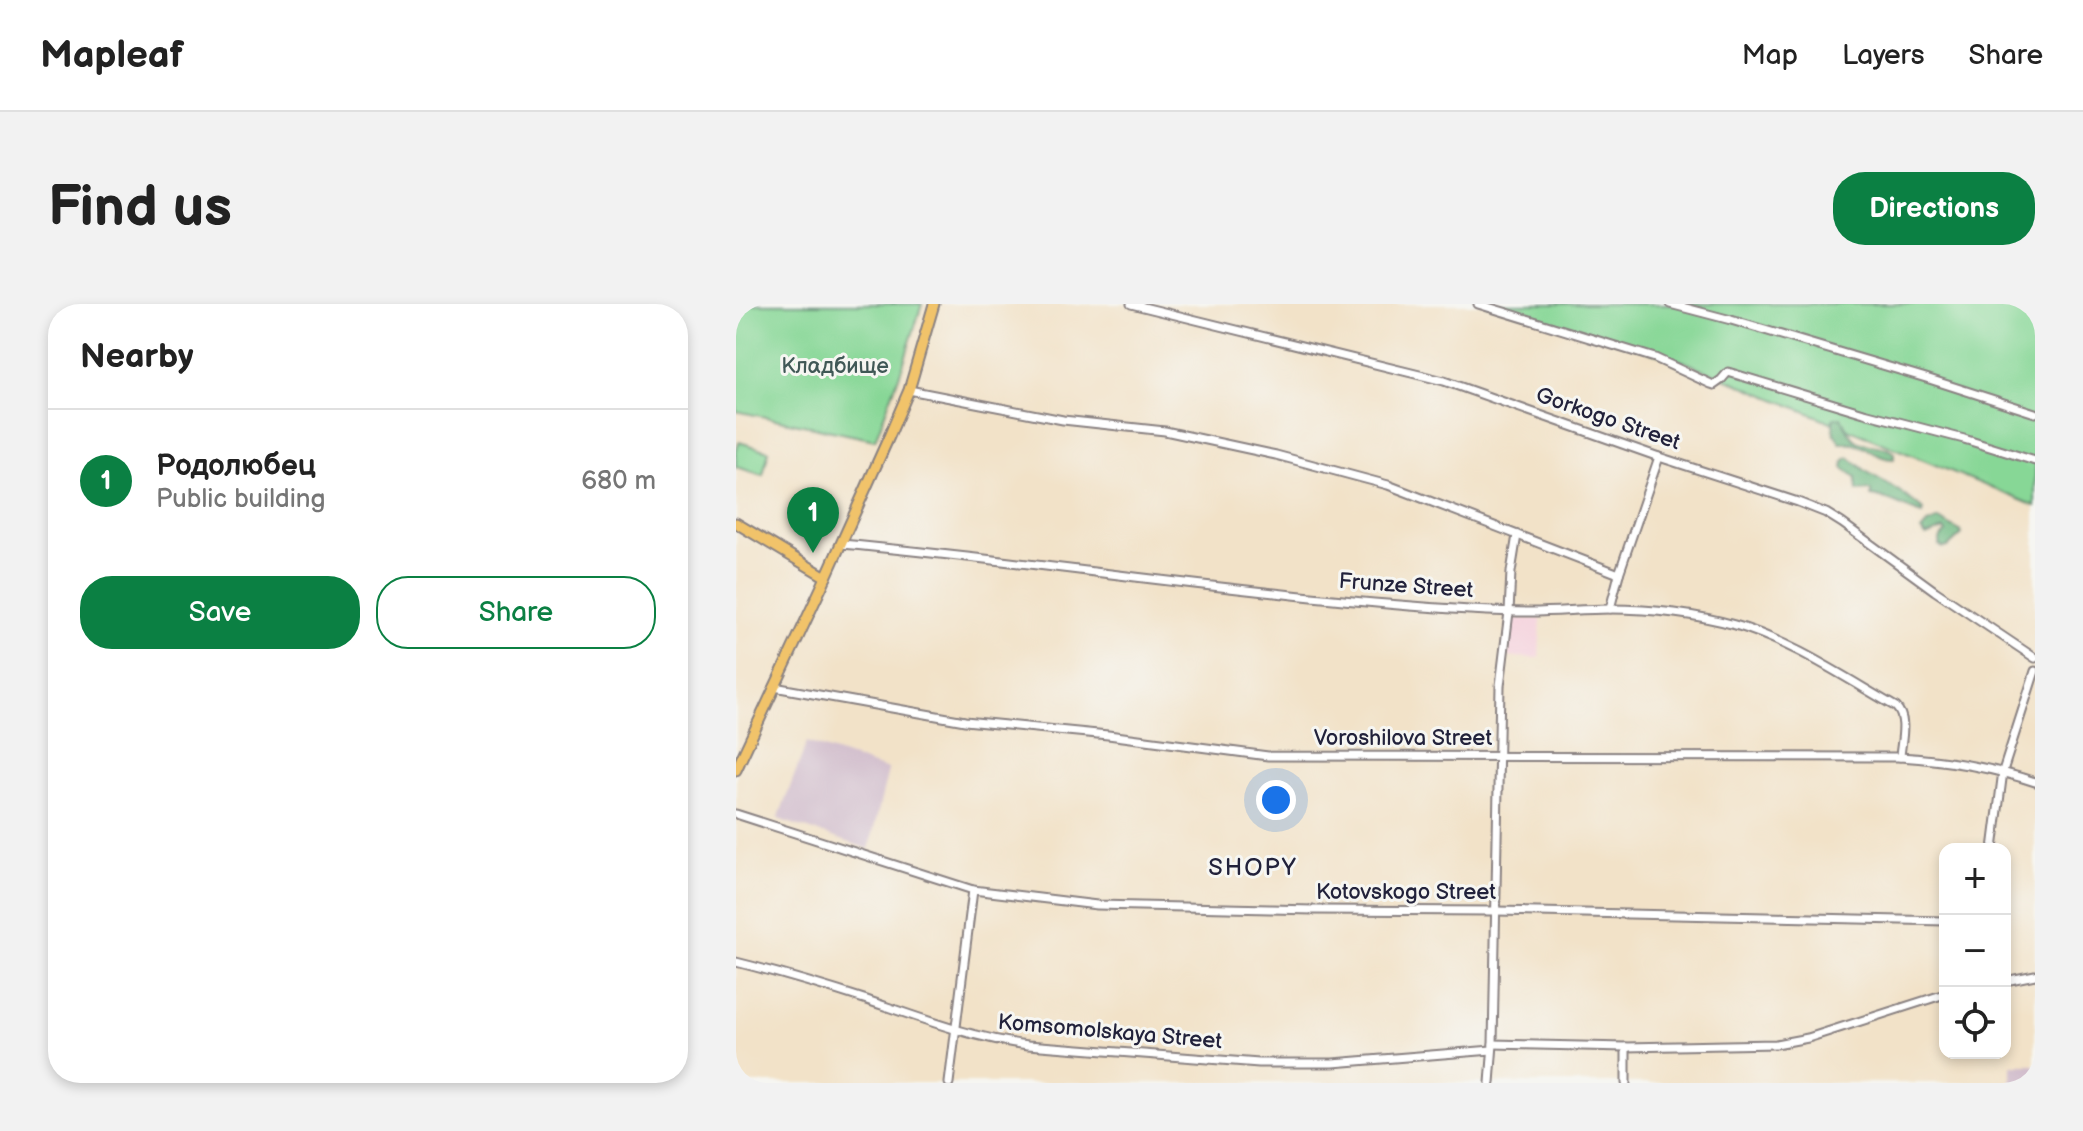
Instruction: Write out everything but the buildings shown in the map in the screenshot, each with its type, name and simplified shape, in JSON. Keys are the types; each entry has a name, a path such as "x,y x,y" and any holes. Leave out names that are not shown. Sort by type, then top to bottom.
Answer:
{"main road":[{"path":"736,770 909,390 934,304"},
{"path":"736,523 826,577"}],"street":[{"name":"Gorkogo Street","path":"1131,304 1444,381 1798,502 1842,523 1935,591 2035,658"},
{"path":"1478,304 1655,358 1714,385 1728,372 2035,461"},
{"path":"1670,304 1883,365 2035,413"},
{"path":"909,390 1063,420 1165,431 1276,455 1388,485 1619,574"},
{"path":"1610,609 1659,457"},
{"path":"1490,1083 1500,686 1517,535"},
{"name":"Frunze Street","path":"841,544 1387,604 1509,612 1655,611 1733,624 1791,648 1900,710 1903,720 1900,757"},
{"path":"1994,843 2003,771 2035,671"},
{"name":"Voroshilova Street","path":"774,687 965,721 1108,735 1268,756 1900,757 2003,771 2035,782"},
{"name":"Kotovskogo Street","path":"736,814 973,890 1097,905 1939,921"},
{"path":"949,1083 973,890"},
{"name":"Komsomolskaya Street","path":"736,962 809,981 999,1041 1259,1063 1333,1063 1493,1047 1790,1042 1939,996"},
{"path":"2011,980 2035,975"},
{"path":"1626,1047 1626,1083"}],"shaded area":[{"path":"1510,618 1541,619 1539,658 1508,657"},
{"path":"807,742 888,770 869,849 778,819"},
{"path":"2011,1065 2035,1065 2035,1083 2011,1083"}],"green space":[{"name":"Кладбище","path":"736,304 922,304 875,440 736,411"},
{"path":"1486,304 2035,304 2035,506 1683,361"},
{"path":"1841,418 1856,440 1889,450 1894,453 1894,459 1884,458 1860,446 1840,443 1834,433 1833,419"},
{"path":"739,442 769,451 763,475 736,467"},
{"path":"1849,457 1924,510 1923,514 1871,496 1871,490 1857,491 1856,477 1843,468 1844,461"},
{"path":"1939,519 1962,534 1948,547 1939,545 1946,532 1944,529 1926,536 1921,531 1927,524"}],"place":[{"name":"Родолюбец","path":"813,553"}],"district":[{"name":"SHOPY","path":"1253,867"}]}
